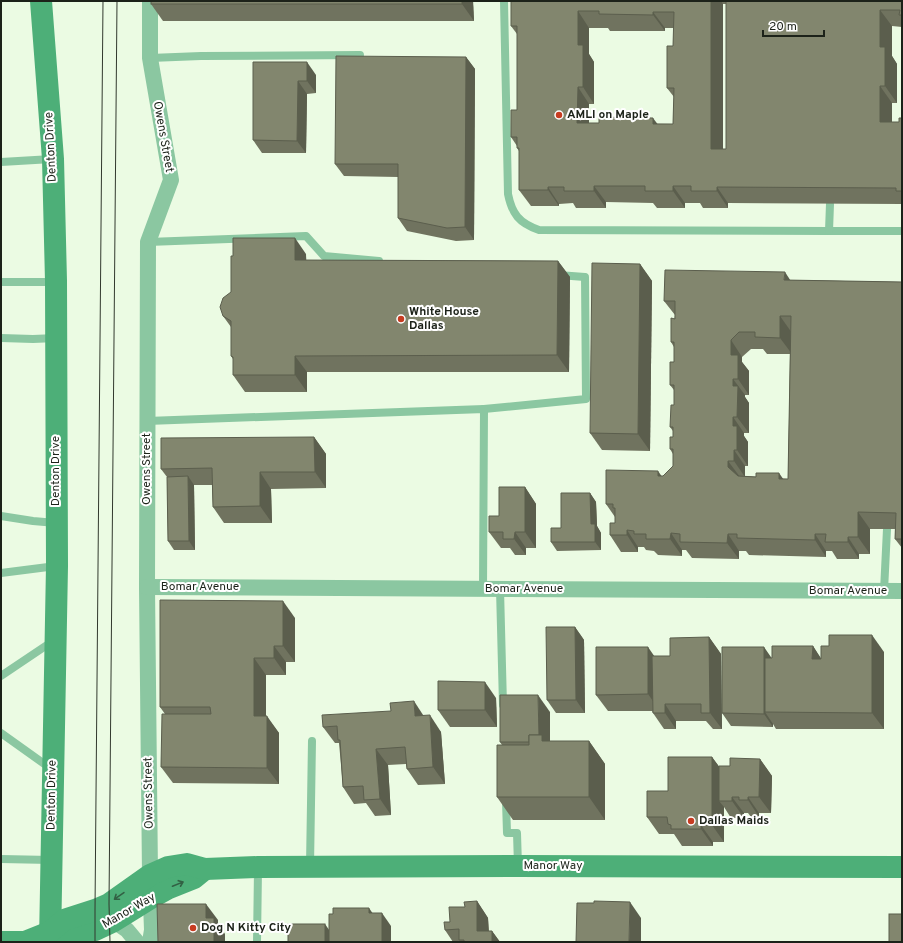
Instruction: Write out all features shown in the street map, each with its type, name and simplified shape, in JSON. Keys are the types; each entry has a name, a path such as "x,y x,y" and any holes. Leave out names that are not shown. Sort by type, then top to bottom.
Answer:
{"street":[{"name":"Denton Drive","path":"41,1 53,159 56,282 57,566 50,937"},
{"name":"Owens Street","path":"150,1 150,58 171,180 148,242 146,587 152,930 150,942"},
{"name":"Bomar Avenue","path":"146,587 902,591"},
{"name":"Manor Way","path":"50,937 64,920 109,904 150,874 168,867 187,864 205,869 258,867 518,866 902,867"},
{"name":"Manor Way","path":"1,942 25,942 50,937 68,939 95,930 114,921 169,888 194,878 205,869"},
{"path":"114,921 127,930 137,942"}],"lane":[{"path":"504,1 508,194 514,213 520,221 529,227 539,230 902,231"},
{"path":"150,58 201,56 360,55"},
{"path":"1,162 53,159"},
{"path":"829,231 830,204"},
{"path":"148,242 306,236 324,256 387,261"},
{"path":"148,421 484,409 586,399 585,277 554,274"},
{"path":"1,282 56,282"},
{"path":"1,338 56,338"},
{"path":"483,589 484,409"},
{"path":"1,516 57,523"},
{"path":"884,591 887,529"},
{"path":"1,573 57,566"},
{"path":"500,589 504,712"},
{"path":"1,676 55,639"},
{"path":"1,733 52,770"},
{"path":"310,867 312,741"},
{"path":"506,790 507,833 517,833 518,866"},
{"path":"1,859 52,860"},
{"path":"257,942 258,867"}],"building":[{"path":"151,1 462,1 462,4 151,4"},
{"path":"511,1 711,1 711,149 726,149 726,1 902,1 902,15 899,15 900,10 880,10 880,47 885,47 885,86 880,86 880,122 899,122 899,118 902,118 902,191 896,191 896,188 717,187 717,191 691,191 691,186 673,186 673,191 645,191 645,186 594,186 594,191 564,191 564,187 548,187 548,190 519,190 519,148 517,148 517,137 511,137 511,110 517,110 517,26 511,26","holes":["578,11 599,11 599,14 653,15 653,12 674,12 673,46 667,46 667,88 674,88 673,124 653,124 653,118 599,117 599,123 577,123 578,87 583,87 583,45 578,45"]},
{"path":"336,56 466,57 465,227 447,228 398,218 398,164 335,164"},
{"path":"253,62 307,62 307,81 298,81 297,141 253,140"},
{"name":"White House Dallas","path":"233,238 295,238 295,260 558,261 557,355 295,356 295,375 233,375 233,357 231,356 231,321 223,316 220,307 223,298 231,292 231,256 233,256"},
{"path":"592,263 640,264 638,434 590,433"},
{"path":"665,270 785,272 784,280 902,282 902,539 895,539 896,513 858,512 858,537 848,537 848,542 825,542 826,534 815,534 815,540 737,538 737,534 728,534 727,543 680,542 680,534 671,533 670,539 646,539 646,534 634,534 634,531 627,530 627,535 610,535 610,523 615,523 615,508 613,508 613,504 606,504 606,470 658,471 658,476 663,476 673,466 673,449 670,449 670,437 673,437 673,427 670,427 671,405 674,405 674,385 670,385 670,362 674,362 674,342 671,342 671,318 675,319 675,301 664,301","holes":["780,316 791,316 788,479 779,479 779,473 756,473 756,477 738,476 728,467 728,461 734,461 734,450 737,450 737,426 733,426 733,417 737,417 738,386 733,386 733,379 738,379 738,355 731,355 731,340 739,332 755,332 755,337 780,338"]},
{"path":"314,437 315,472 260,472 260,506 213,507 212,468 161,469 161,438"},
{"path":"188,476 189,541 168,541 167,477"},
{"path":"499,487 525,487 525,532 515,532 514,539 503,539 503,532 489,532 489,516 499,516"},
{"path":"561,493 590,493 591,524 595,524 595,542 551,542 551,528 561,528"},
{"path":"160,600 283,601 283,646 274,646 274,658 254,658 254,716 267,716 267,768 161,767 162,714 211,714 210,707 160,707"},
{"path":"546,627 575,627 576,700 547,700"},
{"path":"829,635 872,635 872,713 765,712 765,658 772,658 772,646 813,646 812,659 821,659 821,646 829,646"},
{"path":"709,637 710,713 701,713 701,704 665,704 665,713 653,713 652,656 670,656 670,638"},
{"path":"596,647 648,647 648,694 596,695"},
{"path":"722,647 764,647 764,714 722,713"},
{"path":"438,681 485,682 485,710 438,710"},
{"path":"500,695 538,695 539,735 529,735 529,742 500,742"},
{"path":"414,701 415,716 430,715 433,767 407,769 405,747 376,749 380,799 364,800 363,786 343,787 340,740 338,740 337,726 323,727 322,715 391,711 390,703"},
{"path":"529,735 542,735 542,741 589,741 589,797 497,797 497,745 529,745"},
{"path":"668,757 712,757 712,825 701,825 701,829 671,829 671,825 668,824 667,817 647,817 647,791 668,791"},
{"path":"730,758 760,759 759,797 748,797 748,800 739,800 739,797 732,797 732,801 719,801 719,766 730,766"},
{"path":"477,901 477,931 492,931 492,942 464,942 464,940 459,940 459,929 445,930 444,922 450,922 449,907 465,907 464,902"},
{"path":"594,901 630,902 629,942 576,942 577,903 594,903"},
{"path":"157,904 206,904 206,918 214,918 214,942 158,942"},
{"path":"333,908 369,908 369,913 382,913 382,942 329,942 329,914 333,914"},
{"path":"889,914 902,914 902,942 889,942"},
{"path":"288,924 325,924 325,942 288,942"}],"tram line":[{"path":"95,942 103,1"},
{"path":"110,942 109,904 117,1"}],"place":[{"name":"AMLI on Maple","path":"559,115"},
{"name":"White House Dallas","path":"401,319"},
{"name":"Dallas Maids","path":"691,821"},
{"name":"Dog N Kitty City","path":"193,928"}]}
